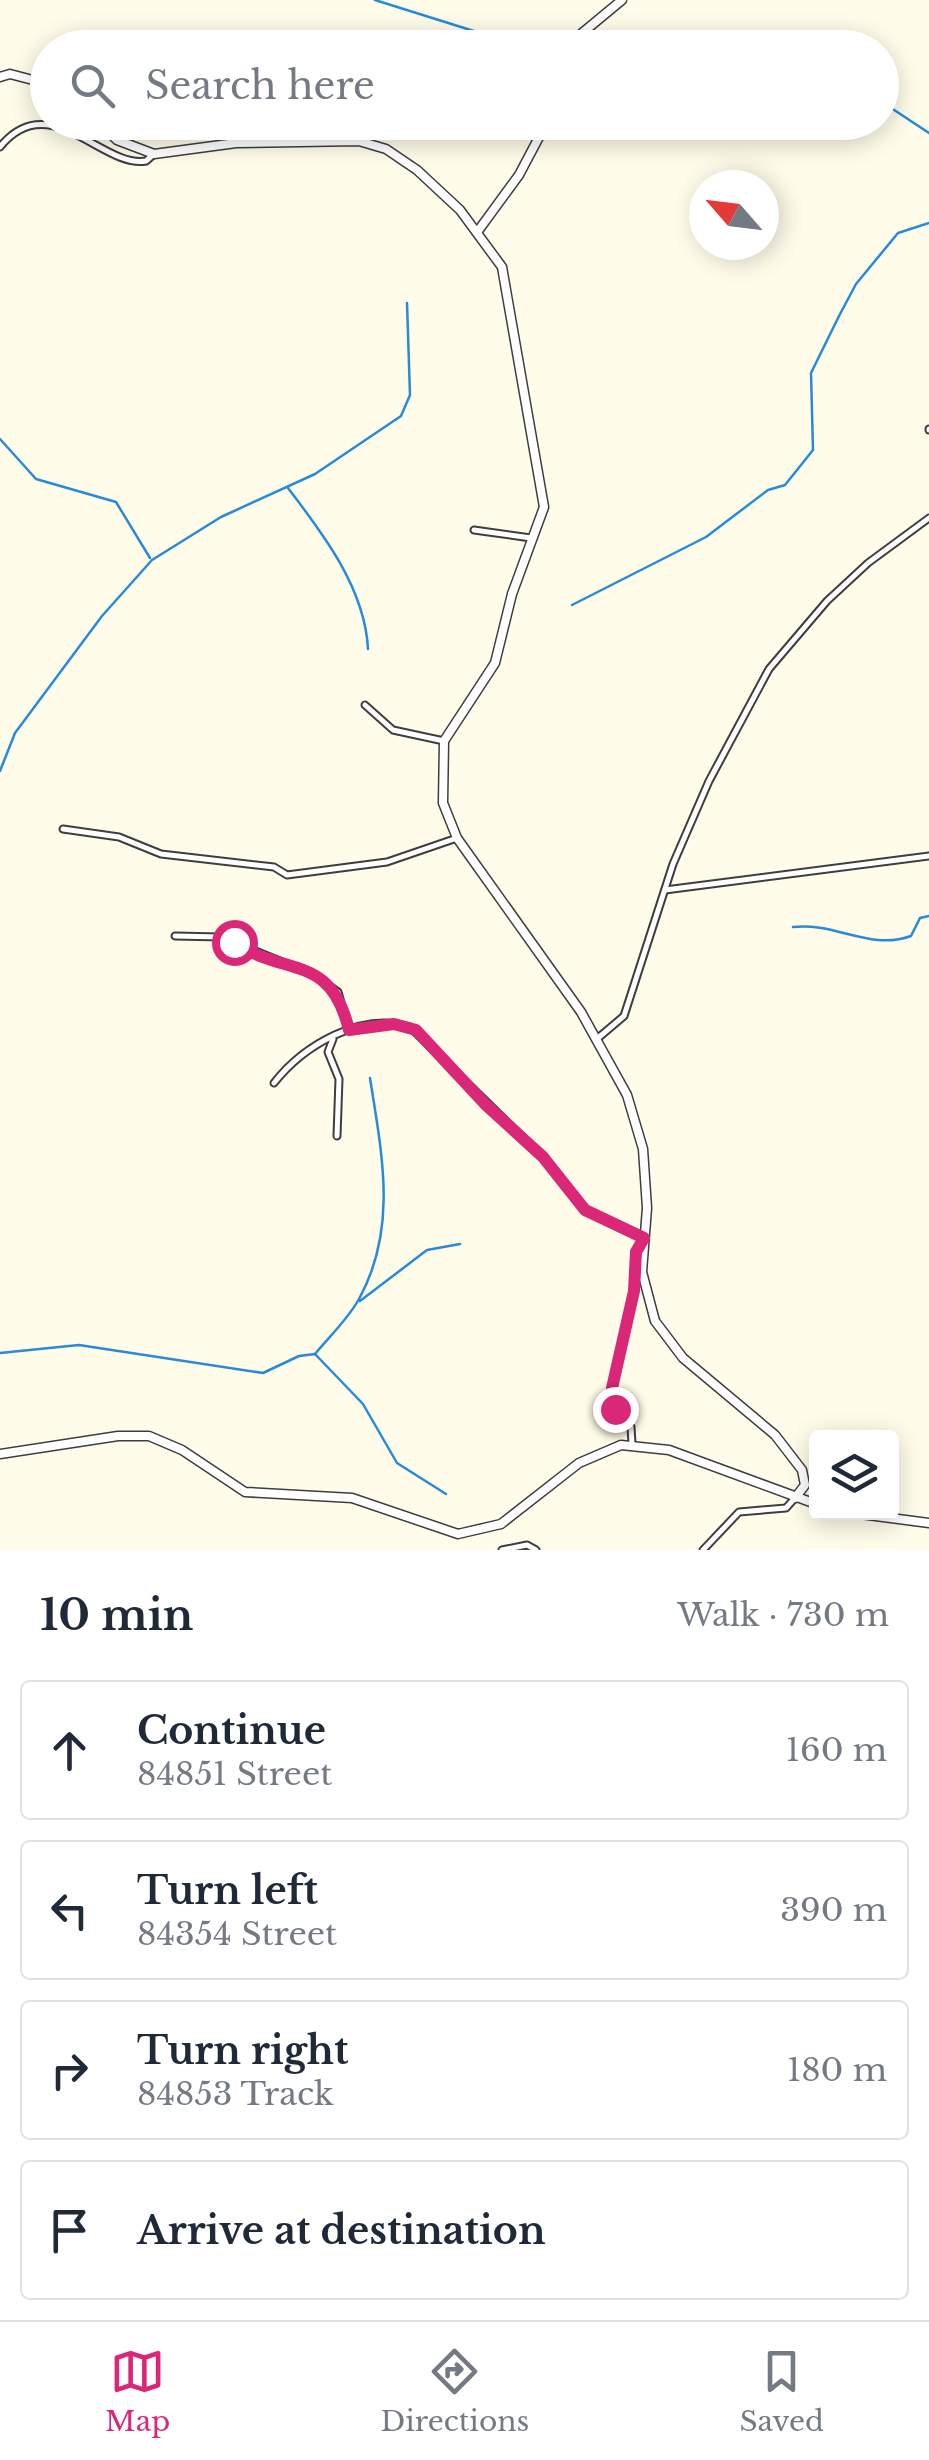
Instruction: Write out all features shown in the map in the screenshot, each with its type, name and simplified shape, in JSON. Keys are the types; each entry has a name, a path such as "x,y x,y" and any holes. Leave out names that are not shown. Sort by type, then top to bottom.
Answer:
{"street":[{"path":"586,30 622,0"},
{"path":"0,77 10,74 30,79"},
{"path":"0,147 21,128 30,127"},
{"path":"90,140 128,160 146,161 154,154"},
{"path":"117,140 154,154 236,143 359,141 386,149 416,170 478,231 502,267 513,307 544,507 512,594 495,663 444,741 443,803 457,838 598,1038 627,1095 643,1149 647,1208 642,1272 655,1321 683,1358 775,1435 802,1470 809,1493"},
{"path":"478,231 519,176 538,140"},
{"path":"598,1038 624,1016 664,890 709,781 769,669 841,588 929,518"},
{"path":"474,530 534,538"},
{"path":"365,705 394,730 444,741"},
{"path":"63,828 119,837 161,854 274,867 287,875 387,862 457,838"},
{"path":"664,890 929,856"},
{"path":"174,936 221,937 314,975 338,992 349,1030"},
{"path":"274,1083 312,1044 349,1030 394,1024 416,1030 485,1104 543,1157 585,1210 644,1238"},
{"path":"333,1039 328,1052 340,1078 337,1136"},
{"path":"632,1444 631,1427 611,1397 634,1291 636,1252 644,1238"},
{"path":"0,1454 118,1436 149,1436 182,1450 245,1492 352,1498 429,1528 458,1534 501,1524 579,1463 609,1448 632,1444 668,1450 809,1502"},
{"path":"703,1550 739,1512 786,1508 805,1485"},
{"path":"899,1519 929,1523"},
{"path":"502,1550 527,1545 536,1550"}],"waterway":[{"path":"375,0 471,30"},
{"path":"899,113 929,133"},
{"path":"572,605 706,537 768,490 785,485 813,450 811,373 856,284 898,233 929,223"},
{"path":"0,771 15,733 102,616 152,560 221,517 315,474 401,416 410,395 407,303"},
{"path":"0,439 36,479 116,502 150,558"},
{"path":"288,488 351,584 368,649"},
{"path":"793,927 896,940 911,936 920,918 929,916"},
{"path":"315,1354 359,1299 379,1245 384,1191 370,1078"},
{"path":"360,1301 427,1250 460,1244"},
{"path":"0,1353 79,1345 263,1373 299,1356 315,1354 363,1404 397,1463 446,1494"}],"route":[{"path":"234,942 267,958 293,964 331,985 338,992 349,1030 394,1024 416,1030 485,1104 543,1157 585,1210 644,1238 636,1252 634,1291 612,1388 615,1409"}]}
